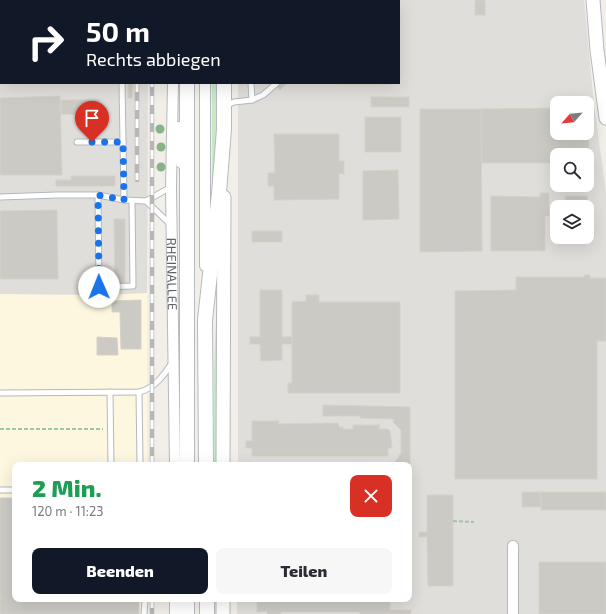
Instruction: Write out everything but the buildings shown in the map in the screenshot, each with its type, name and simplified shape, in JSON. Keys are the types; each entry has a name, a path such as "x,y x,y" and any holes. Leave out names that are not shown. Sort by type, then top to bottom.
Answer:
{"main road":[{"name":"RHEINALLEE","path":"187,84 187,462"},
{"path":"206,462 206,320 218,207 224,129 224,84"},
{"path":"187,602 187,614"},
{"path":"207,602 207,614"}],"street":[{"path":"593,0 597,50 606,118"},
{"name":"RHEINALLEE","path":"173,84 171,187 173,227 175,462"},
{"name":"RHEINALLEE","path":"173,84 187,213"},
{"path":"205,84 206,320"},
{"path":"223,462 224,129"},
{"path":"513,546 513,614"},
{"path":"175,602 175,614"},
{"path":"223,602 223,614"}],"lane":[{"path":"122,84 124,200"},
{"path":"251,84 252,100"},
{"path":"224,107 234,102 252,100 263,95 276,84"},
{"path":"77,142 123,142"},
{"path":"0,197 98,195 132,201 146,201 171,187"},
{"path":"98,195 99,287 133,286 132,201"},
{"path":"146,201 173,227"},
{"path":"0,392 139,392 153,386 166,373 174,361"},
{"path":"110,392 111,462"},
{"path":"139,392 140,462"},
{"path":"0,490 12,490"},
{"path":"144,602 144,614"}],"path":[{"path":"0,429 111,429"},
{"path":"453,521 474,522"}],"shaded area":[{"path":"400,0 584,0 593,96 550,96 550,140 594,140 594,105 606,192 606,614 237,614 237,602 412,602 412,462 238,462 238,84 400,84"},
{"path":"0,84 148,84 147,293 97,295 0,294"},
{"path":"147,293 147,462 12,462 12,602 147,602 147,614 0,614 0,294 97,295"}],"green space":[{"path":"212,84 217,84 217,167 212,230"},
{"path":"218,269 218,462 214,462 214,370"}],"railway":[{"path":"137,84 137,180"},
{"path":"152,84 152,462"},
{"path":"152,602 152,614"}],"route":[{"path":"92,142 123,142 124,200 98,195 99,287"}]}
